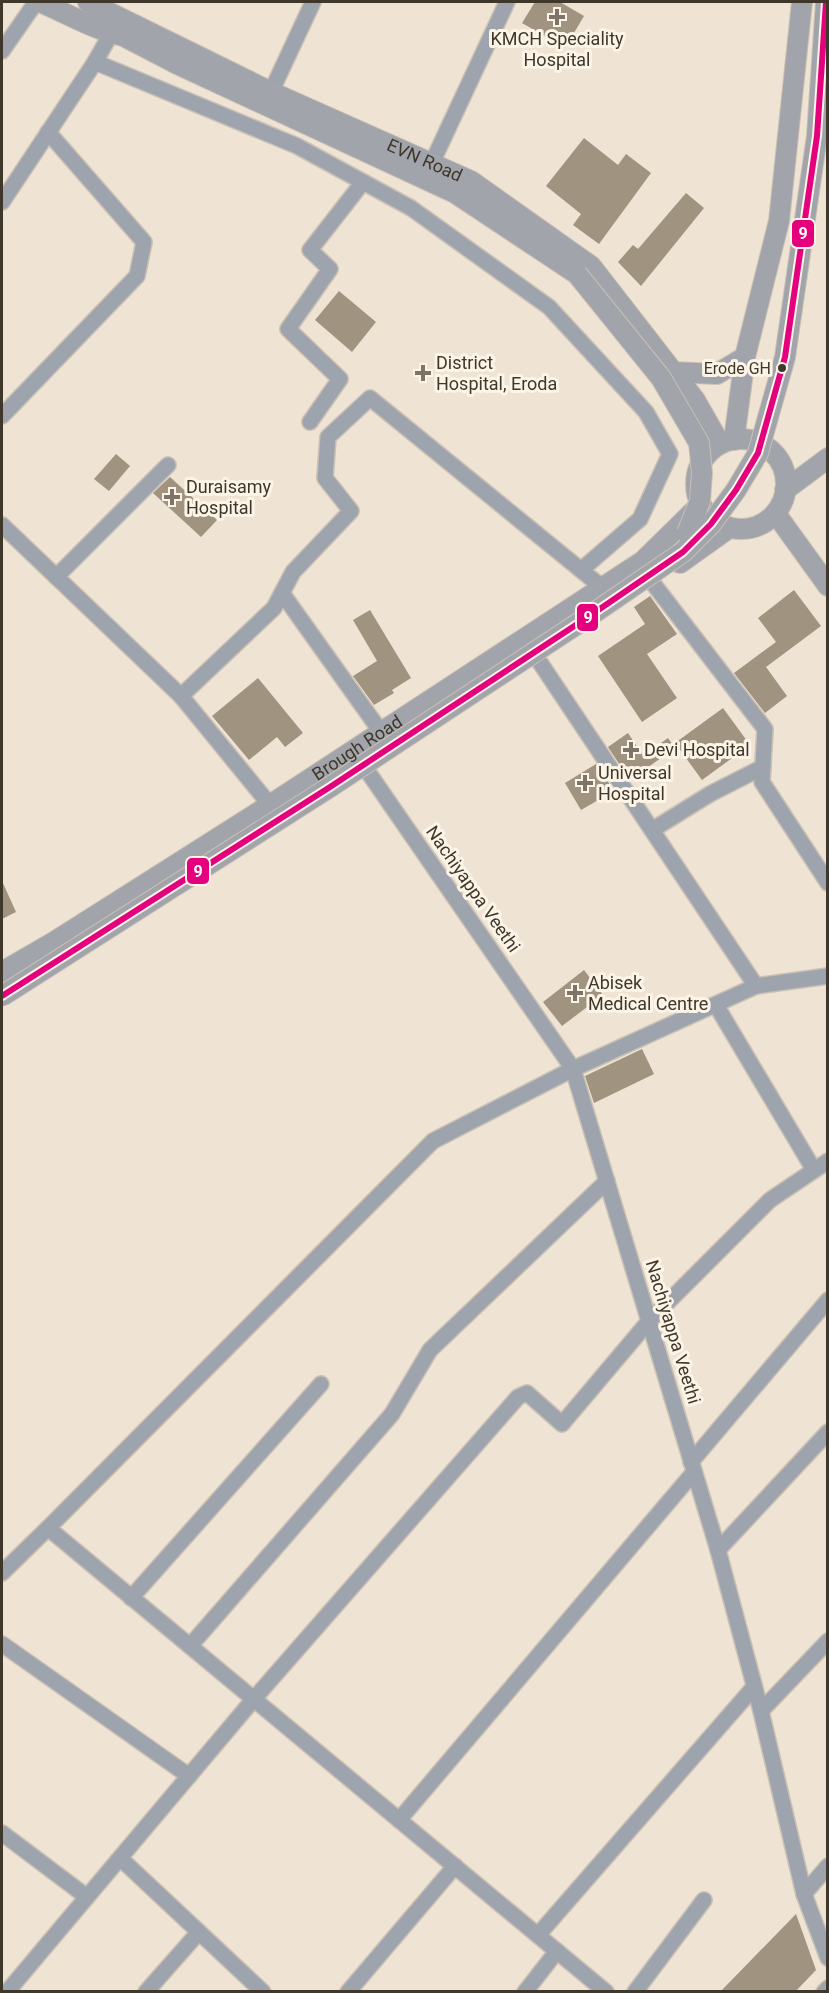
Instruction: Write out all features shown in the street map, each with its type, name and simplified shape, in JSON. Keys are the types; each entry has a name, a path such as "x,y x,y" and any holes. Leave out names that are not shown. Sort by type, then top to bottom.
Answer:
{"main road":[{"name":"EVN Road","path":"38,2 119,35 158,38 271,92 471,181 591,266 727,442"},
{"path":"88,2 106,9 158,38"},
{"path":"727,442 745,357 779,221 802,2"},
{"path":"2,983 193,865 605,593 663,553 687,533 720,498 748,451 765,404 785,288 805,135 814,2"},
{"path":"2,996 330,788 591,615 683,552 711,524 736,490 758,453 785,357 817,136 826,2"},
{"path":"119,35 455,193 577,274 661,378 699,442 702,473 700,501 687,533"},
{"path":"766,447 789,379 828,122"},
{"path":"672,372 717,374 745,357"},
{"path":"747,440 766,447 780,463 785,476 785,490 776,514 759,525 744,529 729,528 715,521 700,505 696,481 699,466 708,453 727,442 747,440"},
{"path":"785,490 828,458"},
{"name":"Brough Road","path":"2,972 54,942 270,805 603,588 643,561 700,505"},
{"path":"776,514 828,586"},
{"name":"Brough Road","path":"2,1002 273,832 652,582 729,528"}],"street":[{"path":"2,51 38,2"},
{"path":"271,92 313,2"},
{"path":"431,165 507,2"},
{"path":"2,202 95,62 119,35"},
{"path":"95,62 297,146 411,208 549,307 646,412 670,454 640,519 581,570"},
{"path":"2,416 137,276 144,242 48,132"},
{"path":"310,422 340,379 288,329 330,269 310,250 363,182"},
{"path":"181,696 274,608 293,573 351,511 325,478 328,438 370,398 603,588"},
{"path":"56,577 168,465"},
{"path":"2,525 181,696 270,805"},
{"path":"652,582 765,729 762,782 828,883"},
{"path":"282,593 381,732"},
{"path":"537,658 756,986"},
{"name":"Nachiyappa Veethi","path":"353,750 573,1069 718,1550 761,1711 804,1894 828,1958"},
{"path":"652,830 710,794 763,767"},
{"path":"2,1573 433,1141 573,1069 756,986 828,976"},
{"path":"716,1005 814,1170"},
{"path":"7,1992 254,1700 518,1397 527,1393 562,1424 649,1321 770,1200 828,1161"},
{"path":"189,1646 392,1414 430,1350 607,1180"},
{"path":"399,1820 693,1467 828,1300"},
{"path":"131,1598 321,1384"},
{"path":"718,1550 828,1432"},
{"path":"48,1528 606,1992"},
{"path":"761,1711 828,1641"},
{"path":"2,1644 189,1776"},
{"path":"538,1935 754,1687"},
{"path":"2,1833 87,1897"},
{"path":"120,1858 263,1992"},
{"path":"348,1992 455,1866"},
{"path":"804,1894 828,1866"},
{"path":"635,1992 704,1900"},
{"path":"146,1992 199,1932"},
{"path":"525,1992 557,1951"},
{"path":"824,1992 828,1988"}],"building":[{"path":"535,2 560,2 584,16 565,48 522,23"},
{"path":"584,138 618,165 626,154 651,173 599,244 573,225 581,214 546,186"},
{"path":"686,193 704,208 641,286 618,262 633,245 638,249"},
{"path":"339,291 376,322 352,352 315,320"},
{"path":"116,454 130,466 109,491 94,479"},
{"path":"170,477 217,520 201,537 153,493"},
{"path":"794,590 821,626 766,667 787,696 765,713 734,673 776,642 758,618"},
{"path":"650,596 677,634 647,654 677,698 642,722 598,656 645,624 634,607"},
{"path":"370,610 411,678 392,690 394,693 374,705 353,676 377,661 353,620"},
{"path":"258,678 303,733 285,747 277,737 249,760 212,716"},
{"path":"723,708 750,745 702,780 675,743"},
{"path":"628,733 643,756 668,738 675,748 630,780 608,747"},
{"path":"596,764 614,791 581,810 565,783"},
{"path":"2,881 16,912 2,919"},
{"path":"584,970 603,995 562,1026 543,1002"},
{"path":"642,1049 654,1074 594,1103 585,1076"},
{"path":"796,1914 816,1970 795,1992 720,1992"}],"transit line":[{"name":"9","path":"2,996 330,787 591,615 683,552 711,524 736,490 758,453 785,357 817,136 826,2"}],"place":[{"name":"KMCH Speciality Hospital","path":"557,17"},
{"name":"Erode GH","path":"782,368"},
{"name":"District Hospital, Eroda","path":"423,373"},
{"name":"Duraisamy Hospital","path":"172,497"},
{"name":"Devi Hospital","path":"631,750"},
{"name":"Universal Hospital","path":"585,783"},
{"name":"Abisek Medical Centre","path":"575,993"}]}
